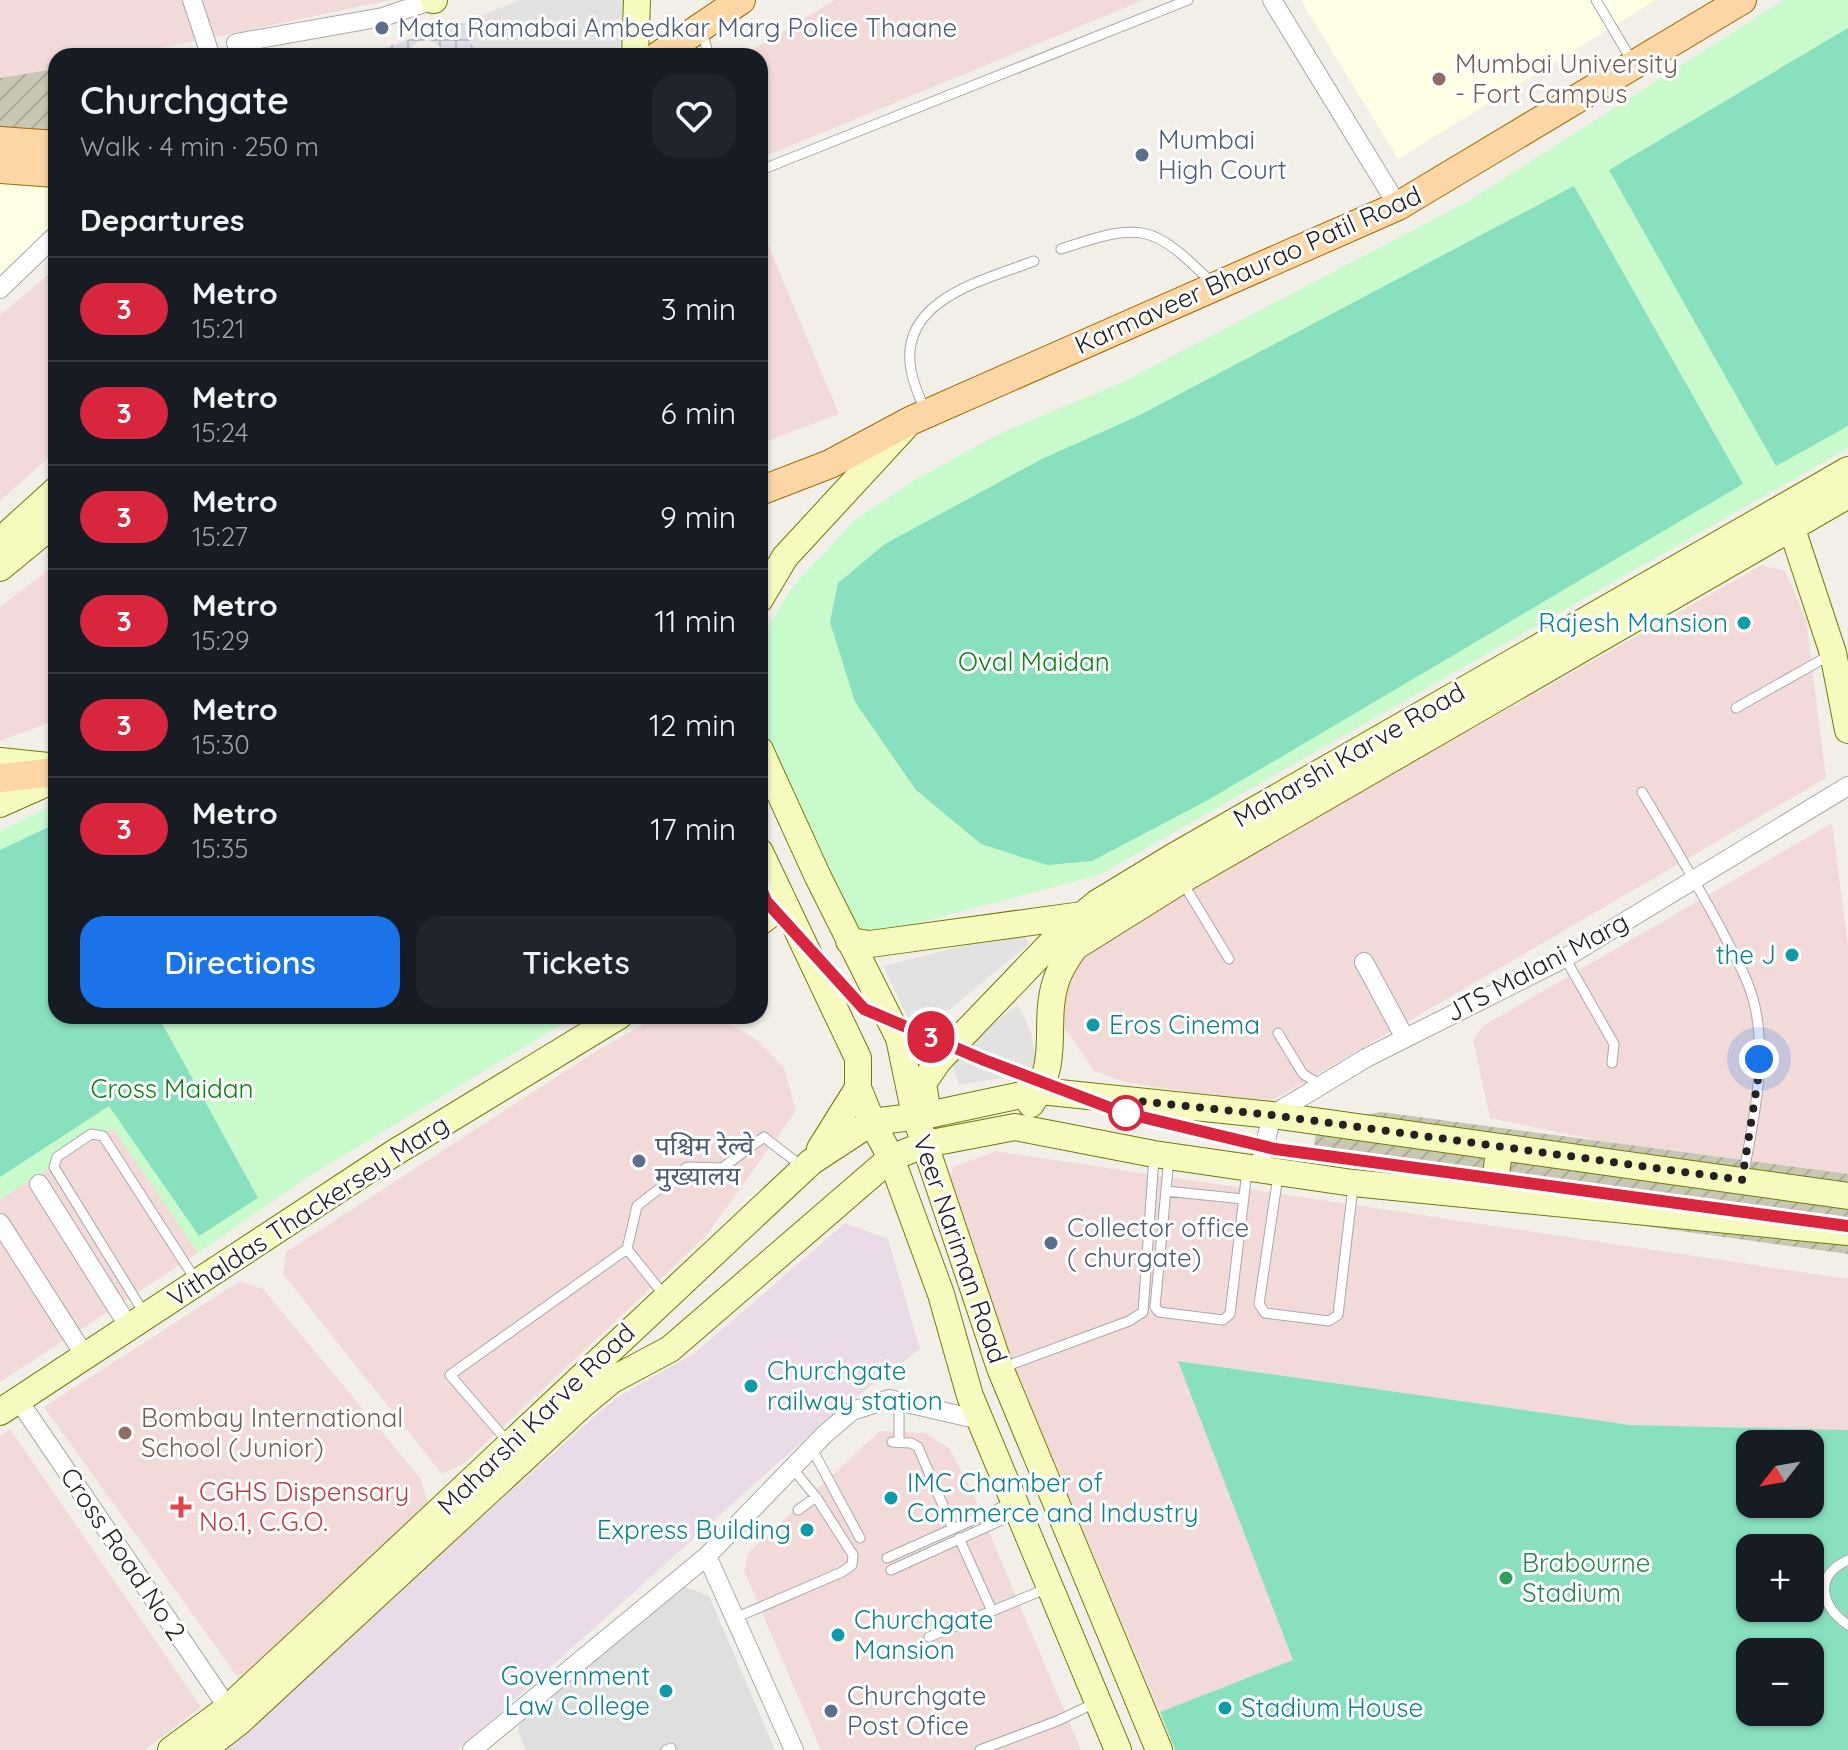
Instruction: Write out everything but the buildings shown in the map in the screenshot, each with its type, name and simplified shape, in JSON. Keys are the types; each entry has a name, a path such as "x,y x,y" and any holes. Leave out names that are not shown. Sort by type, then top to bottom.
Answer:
{"main road":[{"path":"635,48 637,0"},
{"path":"670,48 741,0"},
{"name":"Karmaveer Bhaurao Patil Road","path":"768,488 830,464 918,418 1398,206 1742,0"},
{"path":"0,141 48,144"},
{"path":"0,169 48,172"},
{"path":"768,586 785,557 918,418"},
{"name":"Maharshi Karve Road","path":"1040,1091 1049,1066 1055,983 1063,963 1075,947 1786,517 1848,470"},
{"name":"Maharshi Karve Road","path":"171,1750 228,1708 807,1165 872,1122 922,1115 923,1083 939,1060 1082,915 1171,858 1786,517 1848,495"},
{"path":"0,541 48,497"},
{"path":"1786,517 1840,649 1848,730"},
{"path":"0,568 48,529"},
{"path":"0,761 48,769"},
{"name":"Veer Nariman Road","path":"768,767 849,941 899,1038 922,1115 926,1144 1000,1368 1159,1750"},
{"path":"0,778 48,771"},
{"path":"0,804 48,783"},
{"name":"Veer Nariman Road","path":"768,870 858,1058 858,1088 891,1158 941,1294 970,1396 1118,1750"},
{"path":"768,916 783,905"},
{"path":"849,941 870,944 1082,915"},
{"name":"Vithaldas Thackersey Marg","path":"9,1407 394,1153 606,1024"},
{"path":"807,1165 858,1088"},
{"path":"922,1115 1040,1091 1272,1115 1848,1196"},
{"path":"1040,1091 1015,1127 1162,1155 1353,1183 1848,1232"},
{"name":"Maharshi Karve Road","path":"203,1750 250,1712 583,1404 612,1380 670,1349 891,1158 926,1144 1015,1127"},
{"path":"1492,1197 1500,1148"}],"street":[{"path":"192,0 208,48"},
{"path":"236,43 383,17 433,0"},
{"path":"1272,0 1398,206"},
{"path":"0,289 48,248"},
{"name":"JTS Malani Marg","path":"1272,1115 1405,1038 1565,958 1848,786"},
{"path":"1364,962 1405,1038"},
{"path":"1262,1170 1272,1115"},
{"path":"39,1184 137,1321"},
{"path":"0,1223 85,1356"},
{"path":"472,1750 492,1742 707,1556 852,1411 889,1399 980,1420"},
{"name":"Cross Road No 2","path":"9,1407 228,1708"},
{"path":"707,1556 794,1750"}],"lane":[{"path":"768,167 1188,0"},
{"path":"1596,0 1634,64"},
{"path":"700,27 707,48"},
{"path":"1061,249 1111,232 1131,230 1156,236 1185,256 1215,287"},
{"path":"918,418 910,356 917,326 925,313 956,291 1034,261"},
{"path":"1736,708 1840,649"},
{"path":"1642,792 1694,879 1748,981 1759,1038 1758,1079 1742,1180"},
{"path":"1182,880 1229,959"},
{"path":"1565,958 1614,1044 1612,1063"},
{"path":"1278,1033 1303,1074 1323,1086"},
{"path":"137,1321 54,1167 57,1157 91,1134 103,1136 196,1282"},
{"path":"510,1444 450,1375 627,1249 637,1206 687,1167 722,1168 764,1137 807,1165"},
{"path":"1162,1155 1166,1191 1155,1307 1159,1312 1223,1320 1230,1314 1243,1199 1262,1170"},
{"path":"1000,1368 1129,1321 1143,1312 1162,1155"},
{"path":"1262,1170 1259,1304 1265,1313 1329,1321 1338,1315 1353,1183"},
{"path":"1166,1191 1243,1199"},
{"path":"627,1249 665,1297"},
{"path":"899,1401 896,1442 918,1447 992,1611"},
{"path":"812,1449 860,1538"},
{"path":"735,1618 852,1565 853,1555 816,1497 793,1469"},
{"path":"798,1510 816,1497"},
{"path":"891,1570 956,1534 1016,1507"},
{"path":"887,1558 956,1534"},
{"path":"1848,1560 1835,1566 1824,1582 1825,1596 1834,1615 1848,1625"},
{"path":"929,1637 1051,1587"},
{"path":"980,1750 1098,1702"}],"shaded area":[{"path":"0,0 391,0 161,48 48,48 48,72 0,82"},
{"path":"520,0 625,0 625,38 618,48 473,48 462,23"},
{"path":"835,0 1144,0 768,155 768,48 755,48"},
{"name":"Mumbai University - Fort Campus","path":"1301,0 1656,0 1398,159"},
{"path":"462,23 473,48 442,48 429,40 419,41 411,48 382,48"},
{"path":"48,70 48,179 0,174 0,78"},
{"path":"0,178 48,182 48,236 0,278"},
{"path":"768,245 839,414 768,441"},
{"path":"48,275 48,458 0,501 0,315"},
{"path":"1762,565 1785,571 1806,620 1826,778 1266,1104 1125,1082 1094,1071 1065,1028 1058,989 1075,954"},
{"path":"48,570 48,723 0,741 0,607"},
{"path":"1832,823 1848,946 1848,1175 1829,1189 1490,1118 1473,1040 1483,1026"},
{"path":"1022,931 1029,944 916,1035 883,966"},
{"path":"1018,1005 1030,1030 1035,1055 1033,1072 959,1085 949,1056"},
{"path":"644,1024 731,1024 757,1040 784,1068 796,1111 705,1237 462,1465 442,1474 283,1274 286,1252 598,1050"},
{"path":"1381,1112 1848,1174 1848,1254 1440,1198 1410,1172 1313,1155 1317,1123"},
{"path":"113,1127 198,1253 0,1382 0,1199"},
{"path":"995,1151 1848,1279 1848,1430 1631,1425 1179,1361 1293,1660 1160,1712 995,1321 946,1182 954,1167"},
{"name":"Churchgate railway station","path":"845,1223 888,1239 920,1349 826,1420 458,1750 217,1750 616,1398 695,1353"},
{"path":"240,1281 263,1289 421,1479 429,1507 239,1679 44,1407"},
{"path":"10,1429 201,1707 145,1750 0,1750 0,1436"},
{"path":"880,1431 925,1433 949,1448 972,1492 1081,1750 821,1750 744,1571 748,1553"},
{"path":"683,1586 709,1596 775,1750 526,1750 519,1733 518,1711"}],"green space":[{"name":"Oval Maidan","path":"1783,0 1848,0 1848,448 1099,875 865,937 823,881 768,759 768,626 794,585 855,520 915,480 999,434 1123,382 1469,201"},
{"path":"1848,28 1848,426 1776,466 1609,170"},
{"name":"Oval Maidan","path":"1574,186 1743,484 1208,800 1092,861 1047,865 981,844 916,790 855,702 830,622 838,583 885,544 1042,459 1140,415"},
{"name":"Cross Maidan","path":"48,807 48,1024 563,1024 311,1175 198,1253 113,1128 0,1199 0,831"},
{"name":"Cross Maidan","path":"48,827 48,1024 162,1024 258,1198 199,1236 109,1106 0,1177 0,850"},
{"name":"Brabourne Stadium","path":"1178,1361 1631,1425 1848,1430 1848,1750 1175,1750 1160,1712 1293,1660"}],"metro line":[{"name":"3","path":"768,903 864,1009 984,1060 1121,1112 1275,1149 1848,1226"}],"place":[{"name":"Mata Ramabai Ambedkar Marg Police Thaane","path":"382,28"},
{"name":"Mumbai University - Fort Campus","path":"1439,79"},
{"name":"Mumbai High Court","path":"1142,155"},
{"name":"Rajesh Mansion","path":"1744,623"},
{"name":"the J","path":"1792,955"},
{"name":"Eros Cinema","path":"1093,1025"},
{"name":"पश्चिम रेल्वे मुख्यालय","path":"639,1161"},
{"name":"Collector office ( churgate)","path":"1051,1243"},
{"name":"Churchgate railway station","path":"751,1386"},
{"name":"Bombay International School (Junior)","path":"125,1433"},
{"name":"IMC Chamber of Commerce and Industry","path":"891,1498"},
{"name":"CGHS Dispensary No.1, C.G.O.","path":"181,1507"},
{"name":"Express Building","path":"807,1530"},
{"name":"Brabourne Stadium","path":"1506,1578"},
{"name":"Churchgate Mansion","path":"838,1635"},
{"name":"Government Law College","path":"666,1691"},
{"name":"Stadium House","path":"1225,1708"},
{"name":"Churchgate Post Ofice","path":"831,1711"}],"route":[{"path":"1126,1113 1127,1100 1244,1112 1742,1180 1759,1059"}]}
